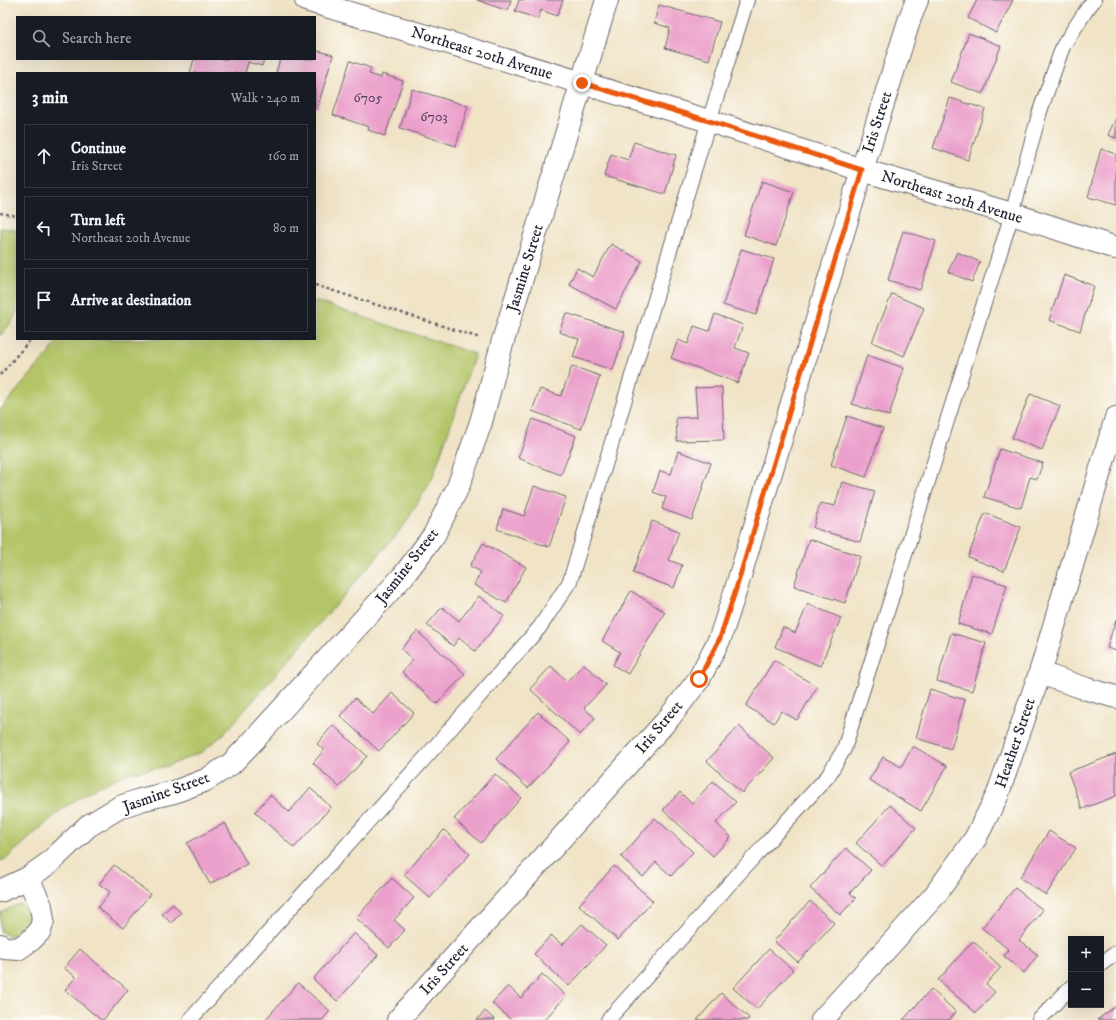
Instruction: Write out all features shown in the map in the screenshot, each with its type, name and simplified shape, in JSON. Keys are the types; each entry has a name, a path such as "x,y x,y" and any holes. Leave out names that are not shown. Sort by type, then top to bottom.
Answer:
{"street":[{"name":"Northeast 20th Avenue","path":"306,0 709,121 862,170 1012,214 1116,248"},
{"name":"Jasmine Street","path":"0,891 28,878 49,863 88,826 120,808 140,800 174,792 206,780 231,764 254,741 404,574 434,535 458,487 481,422 502,344 607,0"},
{"name":"Iris Street","path":"398,1020 669,718 699,679 720,638 862,170 916,0"},
{"name":"Heather Street","path":"822,1020 935,895 975,839 997,796 1040,673 1116,418"},
{"path":"1040,673 1116,697"},
{"path":"0,945 4,948 18,949 31,940 40,931 43,920 42,906 28,878"}],"lane":[{"path":"190,1020 425,758 540,627 570,581 747,0"},
{"path":"608,1020 828,776 844,749 1012,214 1040,111 1063,46 1086,9 1094,0"},
{"path":"1104,962 1116,953"},
{"path":"1039,1020 1068,990"}],"path":[{"path":"0,213 16,216"},
{"path":"316,285 502,344"},
{"path":"0,375 30,340"}],"green space":[{"path":"0,228 16,230 16,314 11,323 0,336"},
{"path":"316,301 475,354 432,479 403,527 225,733 202,752 168,766 128,773 95,788 62,809 6,859 0,861 0,410 50,352 58,340 316,340"},
{"path":"19,904 28,912 29,918 27,924 19,933 7,935 0,931 0,913"}],"building":[{"path":"477,0 511,0 508,11"},
{"path":"519,0 563,0 557,16 541,10 538,19 515,11"},
{"path":"977,0 1013,0 996,33 968,18"},
{"path":"659,5 720,22 709,60 665,48 670,28 654,23"},
{"path":"969,33 1001,46 983,94 951,82"},
{"path":"316,50 333,55 317,109 316,72 276,72 280,60 316,60"},
{"path":"194,60 264,60 262,66 248,62 245,72 190,72"},
{"path":"350,61 371,68 369,74 381,78 382,74 403,81 385,136 368,130 369,127 333,115"},
{"path":"412,89 468,106 456,146 400,128"},
{"path":"950,98 985,109 968,160 933,148"},
{"path":"1116,118 1116,138 1108,135"},
{"path":"634,142 676,155 665,194 604,176 611,154 628,160"},
{"path":"1101,149 1116,154 1116,205 1088,197"},
{"path":"762,181 794,192 776,246 744,235"},
{"path":"903,231 936,241 920,290 888,280"},
{"path":"611,244 642,261 616,309 569,284 577,268 593,277"},
{"path":"741,249 774,259 756,315 723,305"},
{"path":"957,252 980,262 972,282 948,272"},
{"path":"1064,275 1094,286 1080,331 1049,320"},
{"path":"892,294 924,308 904,356 872,342"},
{"path":"566,313 625,332 613,370 573,357 579,339 559,332"},
{"path":"715,314 743,325 735,348 749,353 738,383 671,358 678,340 688,344 694,326 709,331"},
{"path":"867,355 904,368 889,416 852,404"},
{"path":"572,366 600,376 581,429 532,411 540,389 561,396"},
{"path":"722,387 724,440 677,441 676,418 697,417 695,388"},
{"path":"1030,394 1060,406 1042,450 1012,438"},
{"path":"847,416 883,428 866,477 831,465"},
{"path":"533,419 576,436 561,475 518,458"},
{"path":"1000,449 1043,463 1037,479 1030,477 1021,508 984,497"},
{"path":"678,451 711,463 692,520 662,509 666,497 653,492 660,471 671,474"},
{"path":"842,482 875,491 860,542 813,528 820,503 835,506"},
{"path":"534,486 566,497 549,547 497,529 503,509 524,516"},
{"path":"985,513 1021,527 1004,571 968,557"},
{"path":"652,521 679,531 669,560 682,565 674,588 633,573"},
{"path":"809,539 860,556 845,603 794,586"},
{"path":"483,543 526,567 506,603 474,585 481,572 470,566"},
{"path":"972,574 1007,585 992,634 958,624"},
{"path":"631,591 665,612 628,674 613,665 620,652 602,641"},
{"path":"479,596 504,616 475,651 459,638 453,646 427,625 442,607 459,621"},
{"path":"808,604 841,618 820,666 775,647 783,627 795,633"},
{"path":"1116,619 1116,651 1107,648"},
{"path":"417,631 465,674 437,704 402,672 413,660 401,649"},
{"path":"951,633 986,643 972,691 937,681"},
{"path":"774,660 817,687 797,720 781,711 774,723 746,706"},
{"path":"584,664 606,685 584,708 595,718 580,735 530,689 551,666 567,681"},
{"path":"930,689 965,700 951,749 916,738"},
{"path":"392,693 414,713 379,751 340,716 355,698 373,714"},
{"path":"538,712 570,742 528,788 496,759"},
{"path":"333,725 367,756 339,787 313,763 324,750 317,744"},
{"path":"739,726 774,758 742,793 707,761"},
{"path":"913,746 947,766 921,811 869,780 883,757 901,767"},
{"path":"1116,754 1116,796 1082,809 1068,772"},
{"path":"495,774 521,798 481,843 454,819"},
{"path":"713,781 736,802 716,823 731,837 713,856 663,810 680,792 692,804"},
{"path":"310,788 331,807 294,848 255,812 270,795 289,812"},
{"path":"890,805 916,828 882,866 856,843"},
{"path":"655,818 693,852 671,876 656,862 643,877 621,857"},
{"path":"225,823 247,864 210,884 187,843"},
{"path":"444,830 470,854 430,898 404,875"},
{"path":"1049,831 1076,848 1046,895 1020,878"},
{"path":"846,848 871,870 850,893 856,898 840,915 810,888"},
{"path":"114,865 150,894 123,928 98,908 110,892 99,884"},
{"path":"614,866 653,901 618,940 579,905"},
{"path":"392,878 414,898 394,920 405,930 389,948 356,918"},
{"path":"1015,888 1043,910 1019,940 1038,955 1024,973 1004,956 1009,950 982,928"},
{"path":"810,901 834,923 798,962 774,941"},
{"path":"173,904 181,913 171,923 162,914"},
{"path":"582,924 606,945 569,986 534,954 551,935 562,945"},
{"path":"354,933 378,955 337,1001 313,979"},
{"path":"973,941 1001,967 986,984 995,992 976,1013 938,980"},
{"path":"80,949 128,990 103,1020 101,1020 65,990 76,977 64,968"},
{"path":"769,949 793,970 757,1009 733,988"},
{"path":"542,974 566,996 544,1020 511,1020 492,1003 508,986 521,998"},
{"path":"298,983 330,1011 322,1020 265,1020"},
{"path":"931,989 956,1012 949,1020 903,1020"},
{"path":"721,993 749,1018 748,1020 697,1020"},
{"path":"1116,1006 1116,1020 1097,1020"},
{"path":"485,1011 495,1020 477,1020"}],"route":[{"path":"582,83 709,121 862,170 736,589 720,638 699,679"}]}
